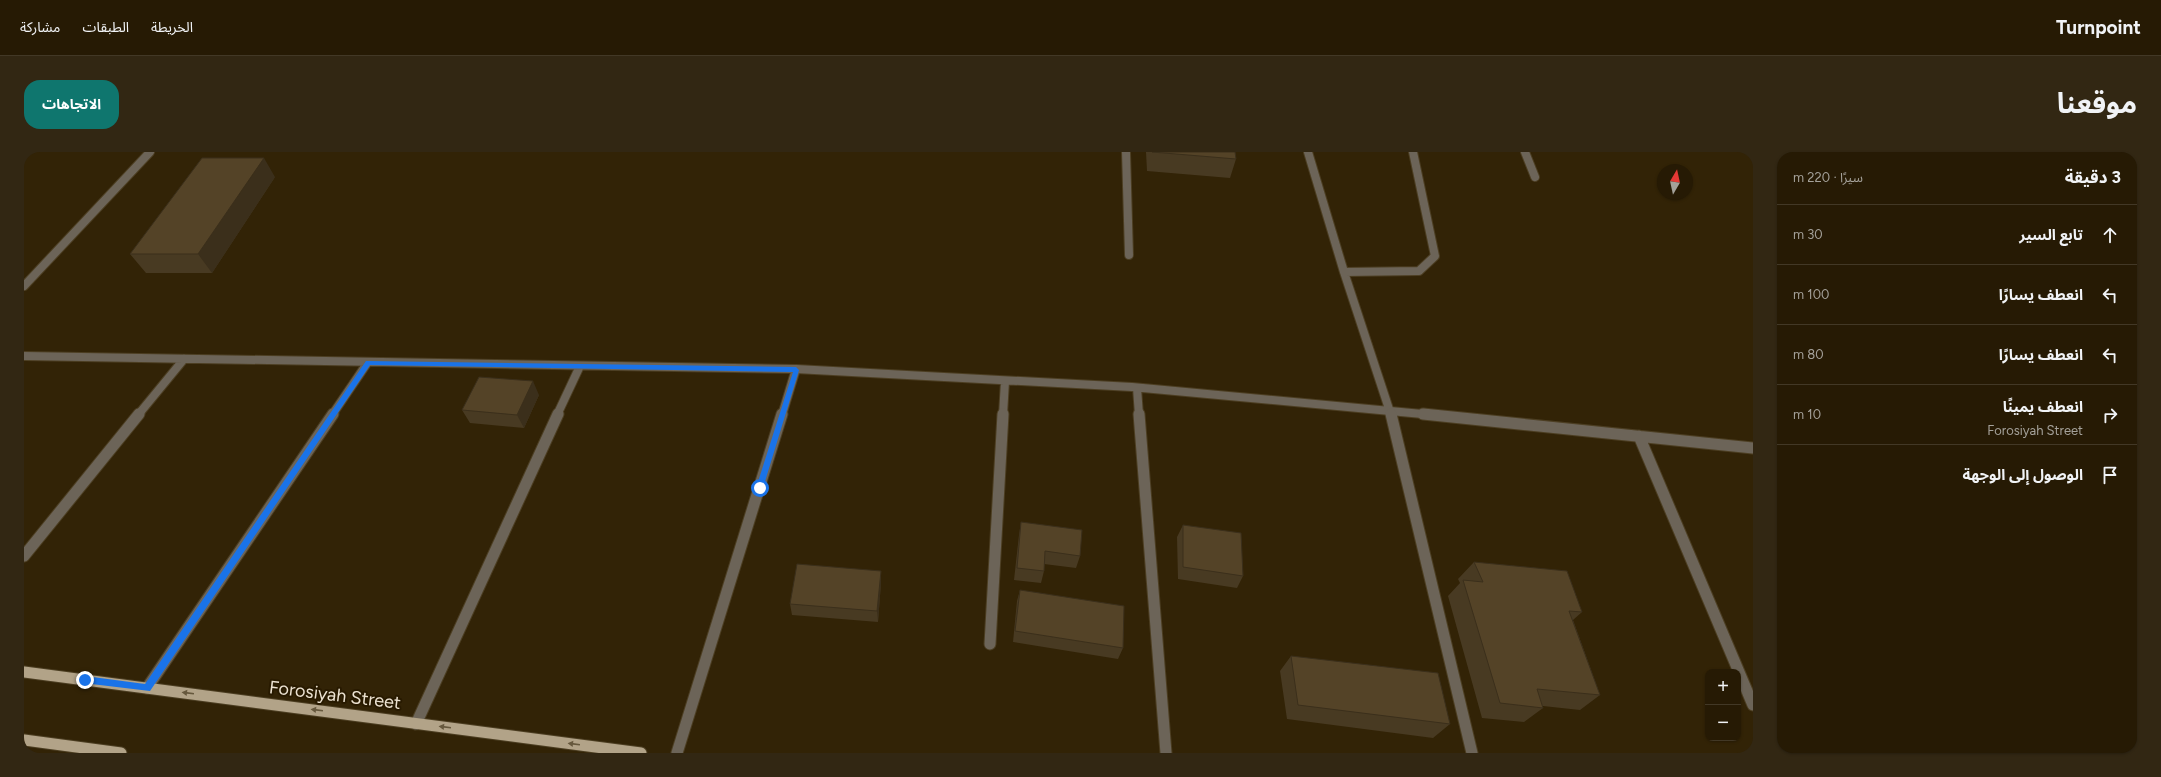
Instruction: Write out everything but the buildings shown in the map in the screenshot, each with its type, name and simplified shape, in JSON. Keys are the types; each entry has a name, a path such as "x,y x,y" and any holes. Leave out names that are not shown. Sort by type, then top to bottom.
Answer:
{"main road":[{"name":"Forosiyah Street","path":"24,672 641,753"},
{"path":"24,740 121,753"}],"street":[{"path":"24,286 150,152"},
{"path":"1126,152 1129,255"},
{"path":"1308,152 1344,272 1390,411 1472,753"},
{"path":"1344,272 1419,271 1435,256 1413,152"},
{"path":"1525,152 1535,176"},
{"path":"24,356 796,370 1137,388 1390,411 1753,448"},
{"path":"24,556 184,359"},
{"path":"147,688 368,362"},
{"path":"416,724 580,366"},
{"path":"676,753 796,370"},
{"path":"990,644 1005,381"},
{"path":"1137,388 1166,753"},
{"path":"1640,436 1753,705"}],"route":[{"path":"85,680 147,688 368,362 796,370 760,488"}]}
